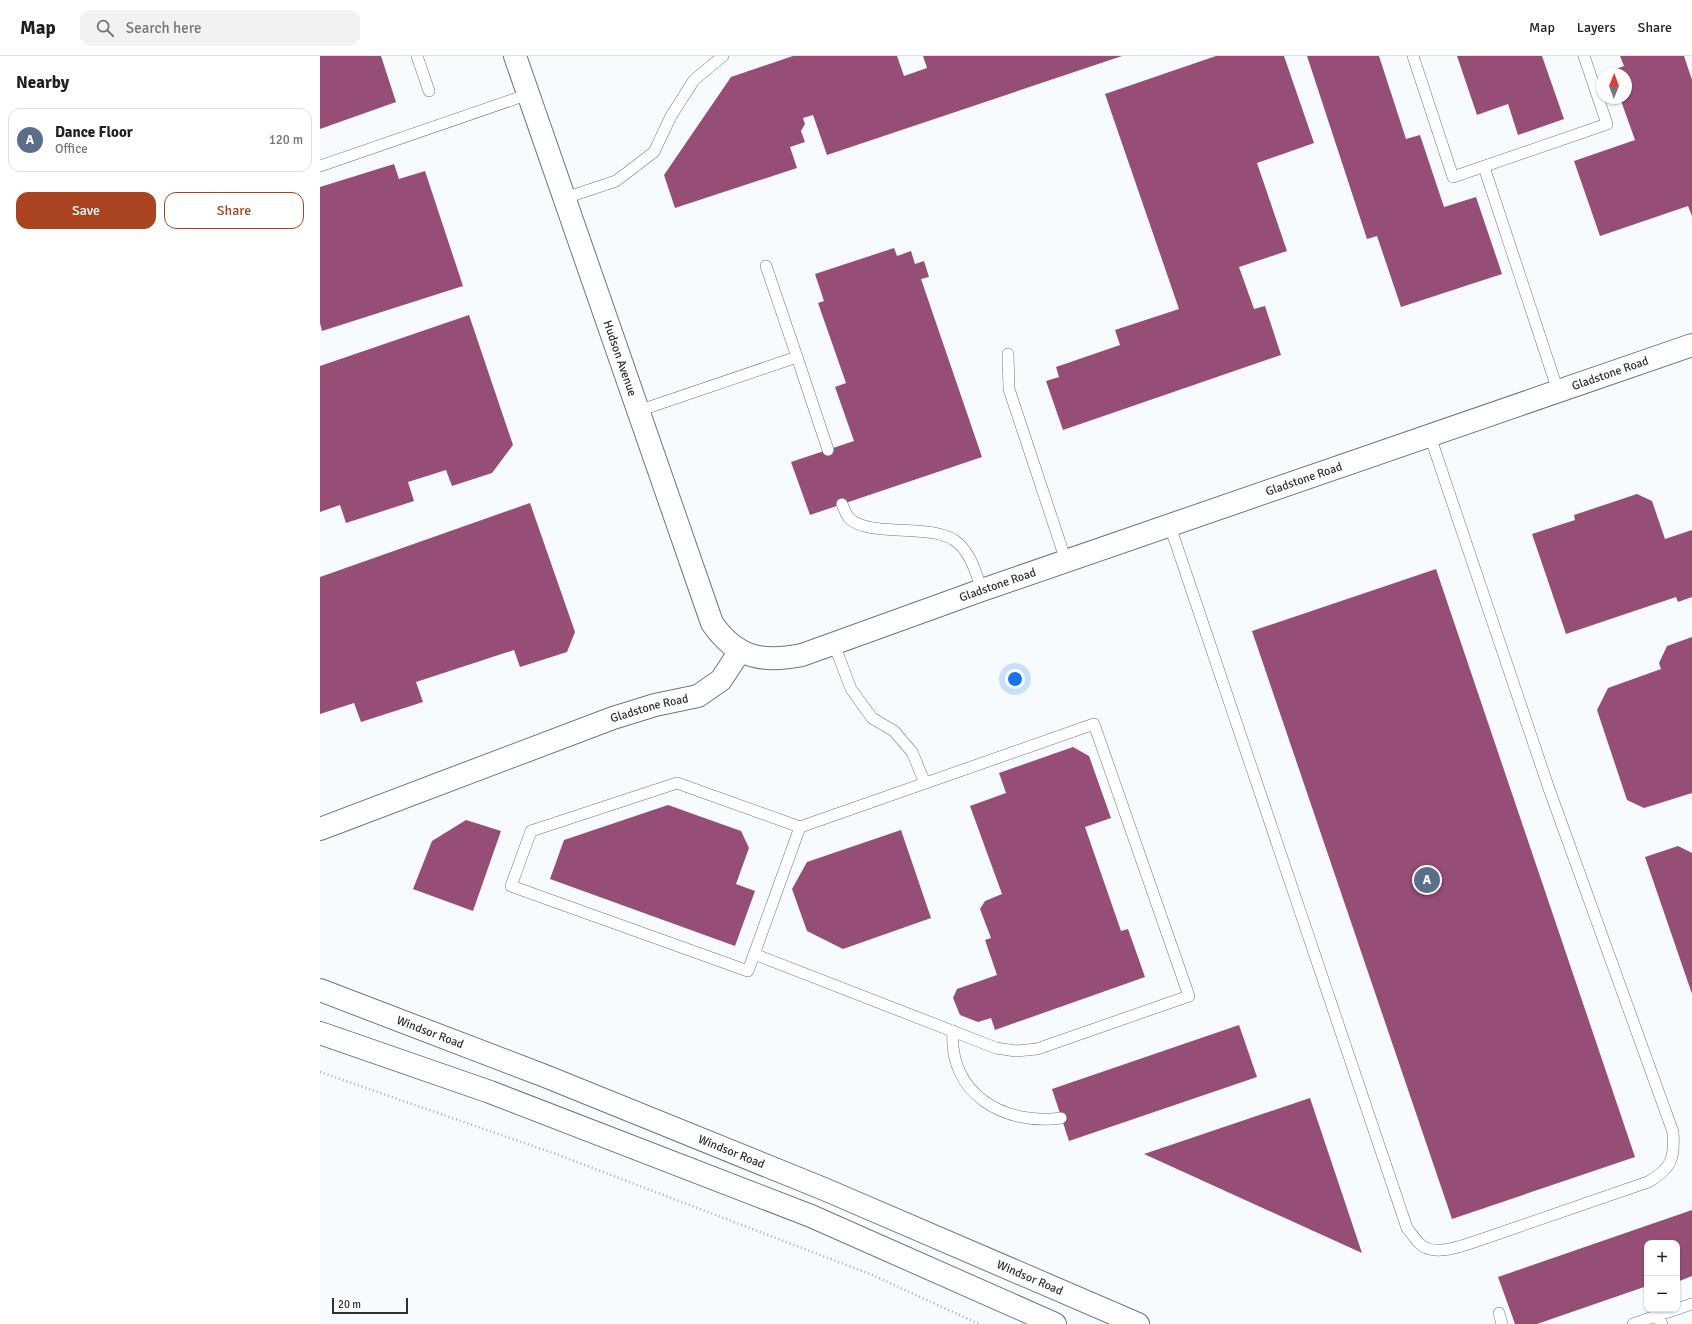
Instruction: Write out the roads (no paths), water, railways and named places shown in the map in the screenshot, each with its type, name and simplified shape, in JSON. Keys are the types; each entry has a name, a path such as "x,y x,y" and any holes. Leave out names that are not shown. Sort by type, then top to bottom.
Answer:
{"street":[{"name":"Hudson Avenue","path":"515,56 712,623 723,639 740,650"},
{"name":"Gladstone Road","path":"320,829 479,767 613,718 655,705 698,696 721,680 740,650 759,657 781,659 834,644 982,590 1692,345"},
{"name":"Windsor Road","path":"320,990 545,1076 824,1189 1138,1324"},
{"path":"320,1033 490,1092 811,1216 1055,1324"}],"lane":[{"path":"417,56 429,91"},
{"path":"565,198 616,181 654,152 671,116 694,80 723,56"},
{"path":"1413,56 1453,177 1607,124 1584,56"},
{"path":"320,166 529,94"},
{"path":"1484,167 1558,391"},
{"path":"766,266 828,450"},
{"path":"1008,354 1009,389 1066,562"},
{"path":"638,411 797,357"},
{"path":"1170,526 1408,1228 1420,1245 1435,1250 1452,1249 1648,1182 1663,1173 1674,1150 1673,1132 1548,786 1430,436"},
{"path":"842,504 848,518 861,526 945,535 959,543 970,557 982,590"},
{"path":"834,644 851,689 872,718 894,731 912,752 925,783"},
{"path":"754,954 996,1048 1016,1051 1037,1049 1189,996 1094,724 800,827 677,783 531,831 511,886 748,971 754,954 800,827"},
{"path":"953,1032 952,1045 954,1060 962,1079 978,1096 994,1108 1018,1118 1042,1121 1061,1118"},
{"path":"1680,1308 1692,1304"},
{"path":"1633,1324 1660,1320 1672,1312"},
{"path":"1499,1313 1502,1324"}],"place":[{"name":"Dance Floor","path":"1427,880"}]}
